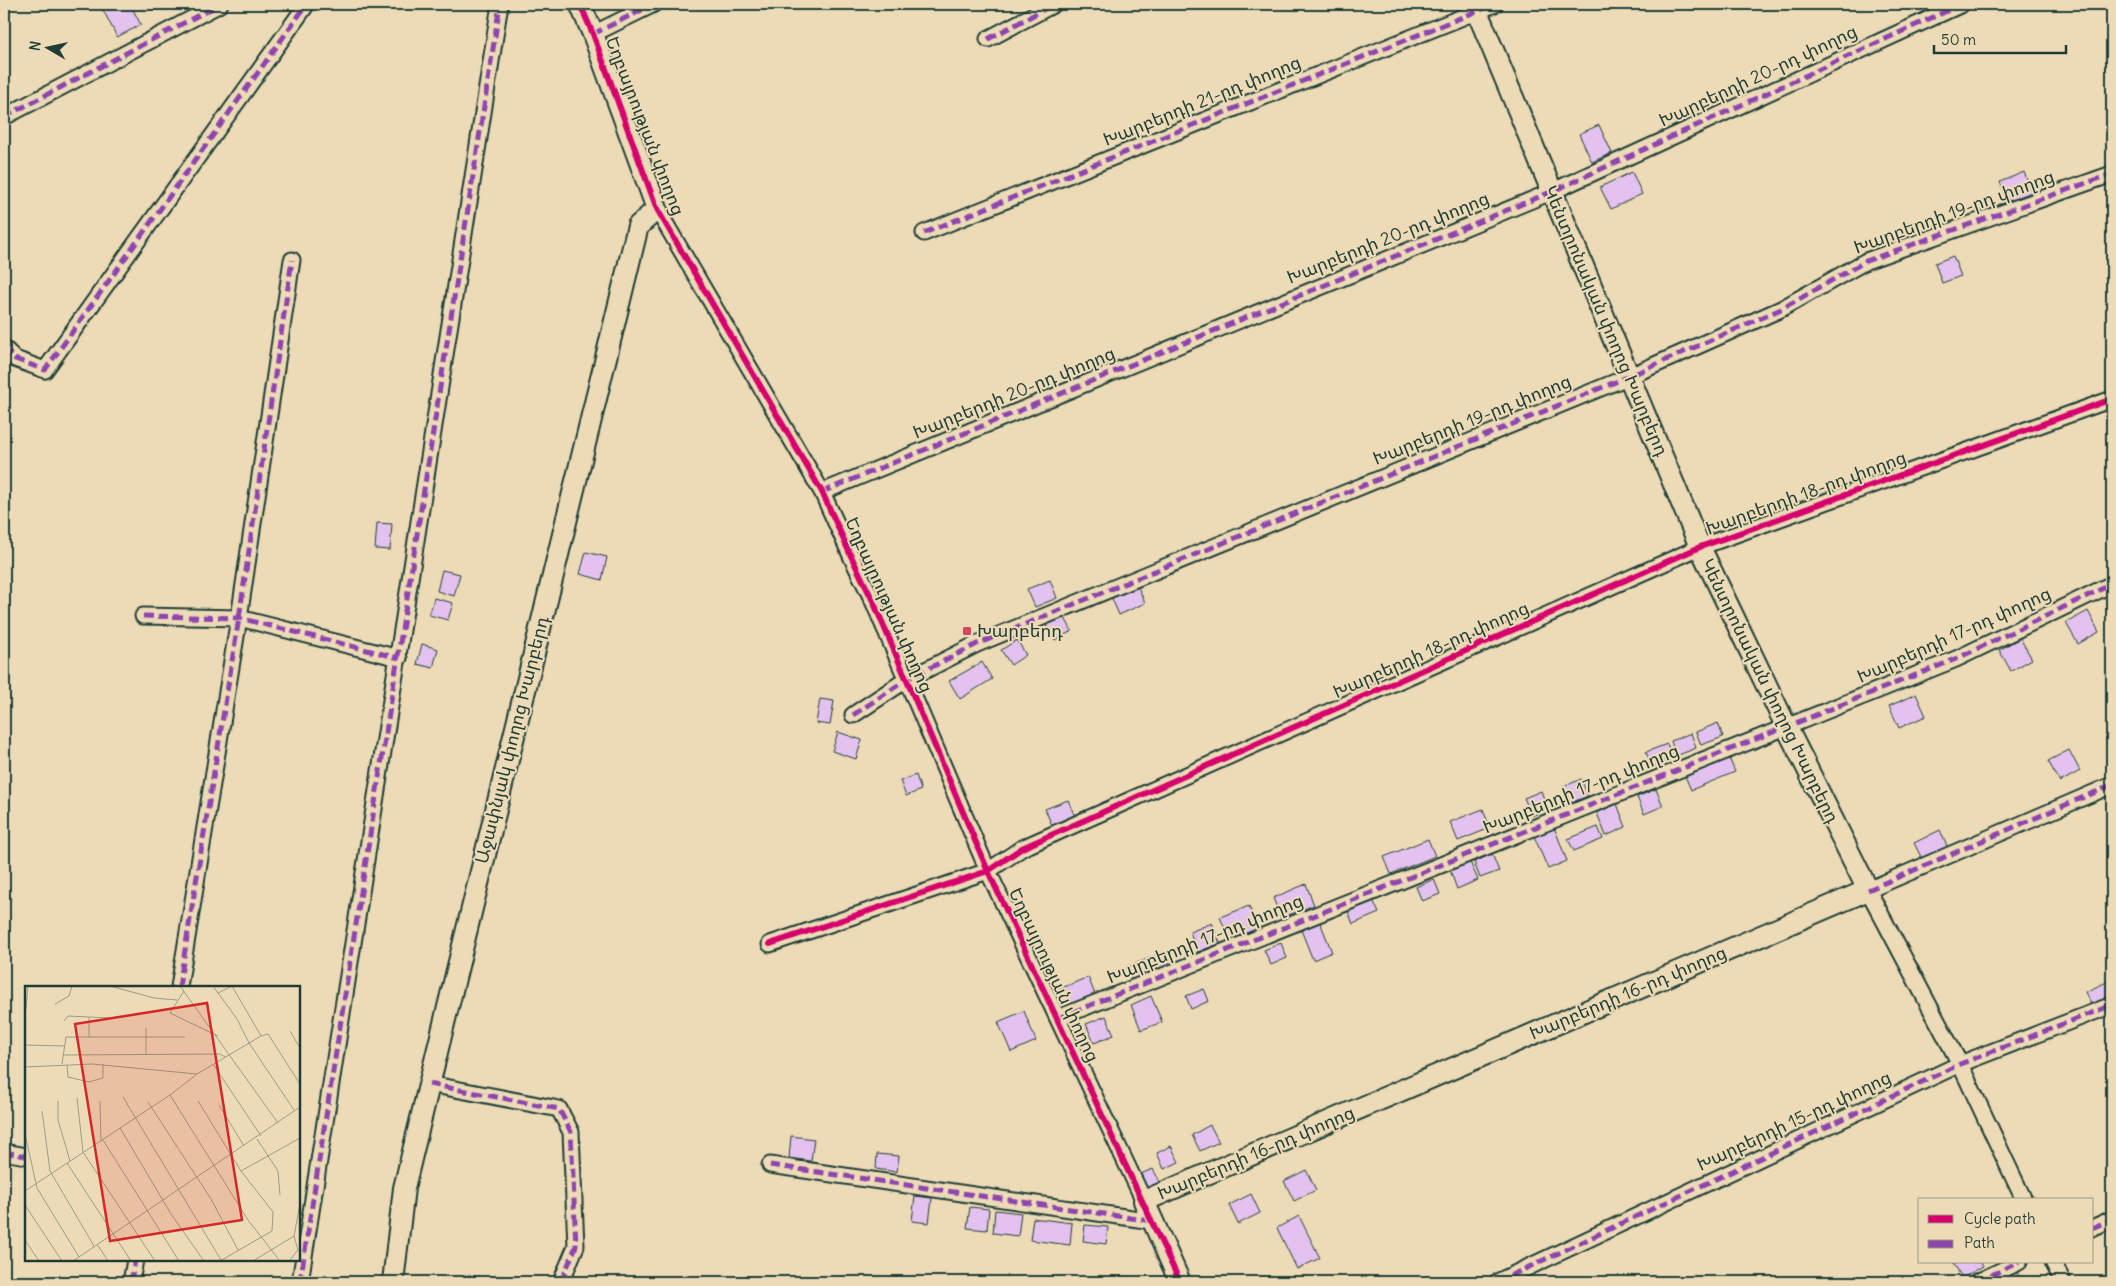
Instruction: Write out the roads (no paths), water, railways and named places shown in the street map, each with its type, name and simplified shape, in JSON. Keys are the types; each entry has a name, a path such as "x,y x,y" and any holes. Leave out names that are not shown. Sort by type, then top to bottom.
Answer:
{"street":[{"path":"4,117 220,4"},
{"path":"4,348 15,359 45,370 307,4"},
{"path":"300,1282 500,4"},
{"name":"Եղբայրության փողոց","path":"580,4 593,34 657,209 822,492 874,604 988,871 1180,1282"},
{"path":"593,34 654,4"},
{"path":"988,38 1054,4"},
{"name":"Խարբերդի 20-րդ փողոց","path":"822,492 1551,192 1962,4"},
{"name":"Կենտրոնական փողոց Խարբերդ","path":"1482,6 1551,192 1630,376 1700,547 1786,728 1868,890 1960,1064 2023,1198"},
{"name":"Խարբերդի 21-րդ փողոց","path":"924,233 1482,6"},
{"name":"Խարբերդի 19-րդ փողոց","path":"853,716 906,680 977,644 1630,376 1781,309 1866,261 2112,174"},
{"name":"Աջափնյակ փողոց Խարբերդ","path":"393,1282 404,1188 638,226 657,209"},
{"path":"179,986 239,618 292,260"},
{"name":"Խարբերդի 18-րդ փողոց","path":"770,944 988,871 1022,848 1700,547 2112,399"},
{"name":"Խարբերդի 17-րդ փողոց","path":"1058,1018 1956,659 2112,584"},
{"path":"143,616 239,618 399,658"},
{"name":"Խարբերդի 16-րդ փողոց","path":"1144,1202 2112,785"},
{"name":"Խարբերդի 15-րդ փողոց","path":"1497,1282 1960,1064 2112,1005"},
{"path":"429,1084 559,1109 571,1132 576,1246 561,1282"},
{"path":"4,1152 25,1156"},
{"name":"Խարբերդի 16-րդ փողոց","path":"770,1165 1152,1221"},
{"path":"2094,1227 2112,1219"},
{"path":"131,1282 135,1261"},
{"path":"1977,1282 2015,1264"},
{"path":"2055,1264 2063,1282"}],"place":[{"name":"Խարբերդ","path":"967,631"}]}
